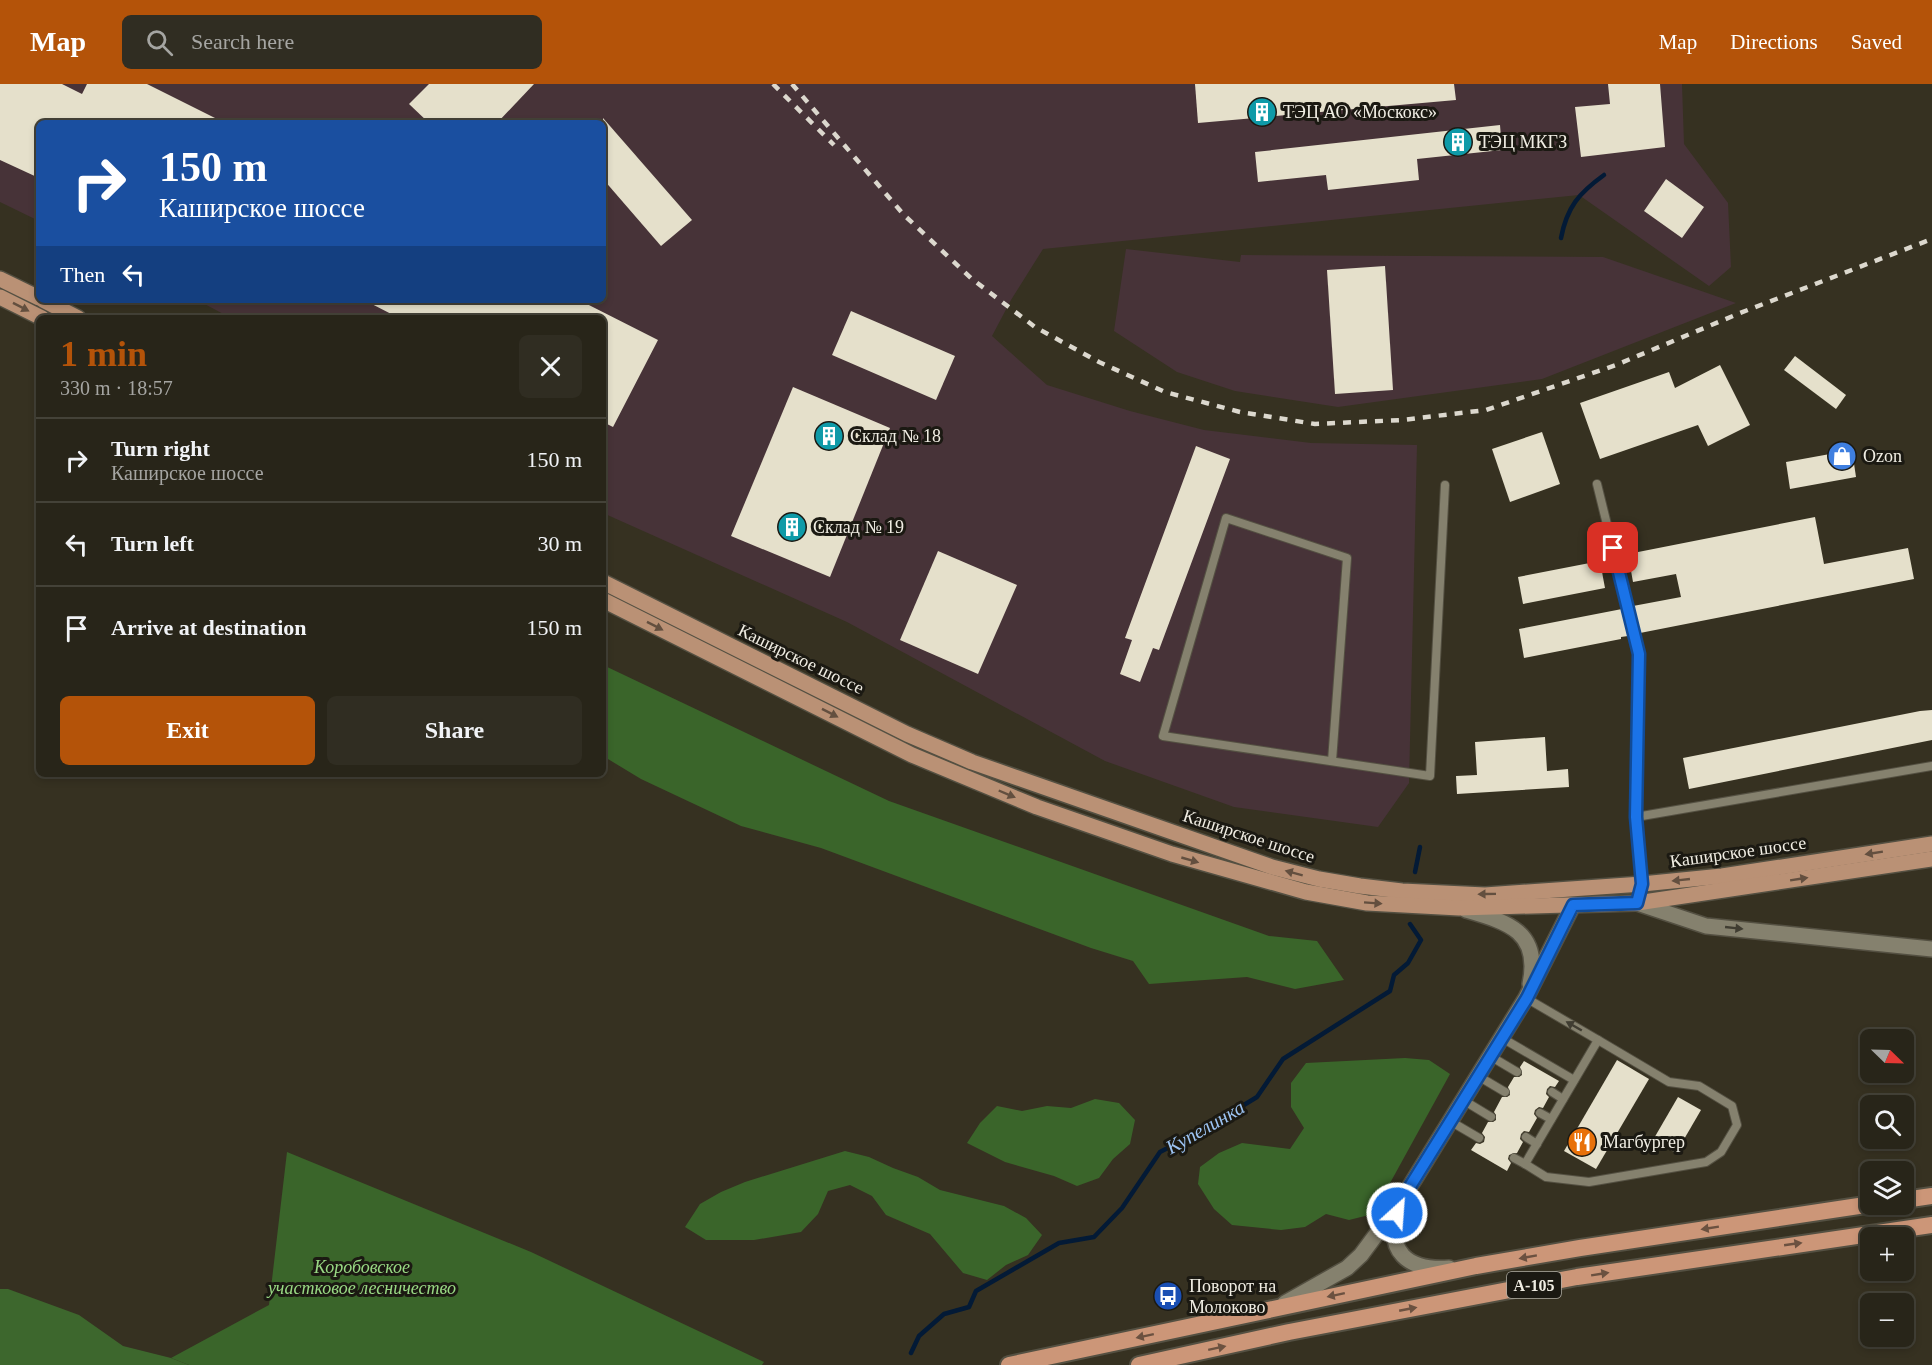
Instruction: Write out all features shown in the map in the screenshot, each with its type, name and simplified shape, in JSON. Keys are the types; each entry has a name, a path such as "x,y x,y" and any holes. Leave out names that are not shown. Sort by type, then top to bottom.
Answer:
{"highway":[{"path":"1914,1199 1932,1196"},
{"name":"А-105","path":"1009,1365 1476,1266 1591,1246 1860,1206"},
{"name":"А-105","path":"1139,1365 1289,1332 1577,1277 1932,1225"}],"main road":[{"path":"0,279 36,297"},
{"path":"0,297 36,315"},
{"path":"49,303 72,315"},
{"name":"Каширское шоссе","path":"606,584 907,734 972,762 1272,867 1319,879 1402,891 1485,895 1722,876 1932,844"},
{"name":"Каширское шоссе","path":"606,601 912,754 1036,807 1172,854 1306,892 1367,903 1459,908 1637,903 1932,859"},
{"path":"1637,903 1706,926 1932,949"},
{"path":"1277,1307 1347,1268 1361,1255 1401,1201 1527,998 1573,905"},
{"path":"1459,908 1496,918 1518,929 1526,941 1532,958 1532,976 1527,998"},
{"path":"1401,1201 1393,1224 1394,1244 1401,1255 1417,1264 1437,1269 1476,1266"}],"lane":[{"path":"1597,484 1639,654 1636,817 1642,884 1637,903"},
{"path":"1332,761 1347,558 1226,518 1163,736 1430,776 1445,485"},
{"path":"1636,817 1932,766"},
{"path":"1514,1158 1546,1177 1589,1182 1706,1162 1721,1152 1737,1125 1732,1106 1699,1086 1669,1082 1527,998"},
{"path":"1502,1038 1574,1080"},
{"path":"1525,1164 1598,1040"},
{"path":"1490,1056 1517,1072"},
{"path":"1478,1076 1505,1092"},
{"path":"1552,1092 1563,1099"},
{"path":"1463,1100 1491,1117"},
{"path":"1540,1113 1551,1119"},
{"path":"1450,1121 1479,1138"},
{"path":"1526,1137 1537,1143"}],"shaded area":[{"path":"0,84 1682,84 1684,144 1728,203 1731,267 1709,286 1579,195 1043,249 1011,300 992,336 1047,385 1130,411 1204,430 1311,443 1417,445 1409,783 1378,827 1234,807 1105,761 847,622 606,514 606,315 225,315 203,303 606,303 606,120 36,120 36,220 0,202"},
{"path":"1126,249 1240,262 1241,255 1603,257 1736,303 1542,379 1338,407 1235,391 1177,372 1114,331"}],"green space":[{"path":"606,666 889,801 1269,936 1317,941 1344,980 1295,989 1247,977 1149,984 1133,961 1091,948 821,848 741,826 641,779 606,758"},
{"path":"1405,1058 1429,1060 1450,1074 1373,1214 1349,1220 1326,1214 1305,1227 1281,1230 1232,1225 1214,1209 1198,1184 1200,1167 1219,1153 1242,1143 1290,1149 1304,1128 1291,1107 1291,1083 1306,1063"},
{"path":"1095,1099 1119,1103 1135,1120 1130,1144 1113,1159 1099,1178 1077,1186 1054,1176 1005,1162 967,1143 980,1123 997,1106 1022,1111 1047,1106 1071,1108"},
{"path":"845,1151 869,1157 918,1177 940,1190 1004,1206 1026,1218 1042,1235 1028,1255 1006,1265 987,1280 963,1273 930,1234 886,1215 872,1196 850,1185 828,1191 818,1214 801,1232 754,1240 706,1240 685,1227 700,1204 721,1192 745,1182"},
{"name":"Коробовское участковое лесничество","path":"287,1152 531,1252 764,1362 762,1365 189,1365 171,1358 269,1305"},
{"path":"0,1289 8,1289 79,1315 123,1346 189,1365 0,1365"}],"building":[{"path":"0,84 62,84 82,94 87,84 147,84 219,120 36,120 36,177 0,160"},
{"path":"429,84 534,84 500,120 426,120 409,104"},
{"name":"ТЭЦ АО «Москокс»","path":"1195,84 1454,84 1456,100 1198,123"},
{"path":"1608,84 1660,84 1665,147 1581,157 1575,107 1610,104"},
{"path":"606,121 692,220 661,246 606,182"},
{"path":"1500,125 1502,150 1417,159 1419,180 1328,190 1326,175 1258,182 1255,152"},
{"path":"1666,179 1704,207 1682,238 1644,211"},
{"path":"1385,266 1393,390 1335,394 1327,270"},
{"path":"370,303 585,303 658,340 613,427 606,424 606,315 393,315"},
{"path":"851,311 955,356 936,400 832,355"},
{"path":"1795,356 1846,395 1836,409 1784,370"},
{"path":"1720,365 1750,425 1708,446 1698,425 1600,459 1580,403 1669,372 1675,388"},
{"path":"793,387 890,428 830,577 731,536"},
{"path":"1542,432 1560,484 1510,502 1492,449"},
{"path":"1196,446 1230,459 1159,650 1153,648 1140,682 1120,674 1132,640 1125,638"},
{"path":"1852,450 1856,477 1790,489 1786,462"},
{"path":"1815,517 1824,564 1908,548 1914,579 1640,633 1633,606 1681,597 1676,574 1633,582 1628,554"},
{"path":"938,551 1017,585 978,674 900,640"},
{"path":"1600,561 1605,588 1523,604 1518,577"},
{"path":"1622,609 1628,636 1524,658 1519,629"},
{"path":"1932,710 1932,740 1689,789 1683,758"},
{"path":"1545,737 1547,771 1568,769 1569,787 1457,794 1456,776 1477,775 1475,742"},
{"path":"1617,1060 1649,1079 1596,1169 1564,1151"},
{"path":"1524,1061 1559,1081 1555,1087 1550,1086 1547,1089 1546,1094 1549,1097 1543,1108 1539,1107 1535,1110 1534,1114 1537,1118 1529,1132 1524,1131 1521,1134 1520,1139 1523,1142 1517,1153 1509,1155 1508,1159 1511,1163 1507,1171 1471,1150 1476,1143 1484,1142 1485,1137 1482,1133 1488,1122 1496,1120 1494,1112 1502,1097 1510,1095 1508,1087 1514,1077 1522,1075 1520,1067"},
{"path":"1678,1097 1701,1110 1676,1153 1653,1140"}],"waterway":[{"name":"Купелинка","path":"1561,238 1575,202 1604,175"},
{"name":"Купелинка","path":"1415,872 1420,847"},
{"name":"Купелинка","path":"911,1353 919,1336 944,1314 969,1307 976,1291 1059,1243 1094,1237 1122,1208 1160,1152 1206,1128 1257,1097 1283,1059 1390,991 1394,975 1408,963 1421,940 1410,924"}],"railway":[{"path":"773,84 834,145"},
{"path":"792,84 904,215 972,279 1035,327 1099,362 1165,392 1240,412 1315,424 1402,420 1486,410 1616,365 1740,313 1932,239"}],"place":[{"name":"ТЭЦ АО «Москокс»","path":"1262,112"},
{"name":"ТЭЦ МКГЗ","path":"1458,142"},
{"name":"Склад № 18","path":"829,436"},
{"name":"Ozon","path":"1842,456"},
{"name":"Склад № 19","path":"792,527"},
{"name":"Магбургер","path":"1582,1142"},
{"name":"Поворот на Молоково","path":"1168,1296"}],"route":[{"path":"1397,1213 1401,1201 1527,998 1573,905 1637,903 1642,884 1636,817 1639,654 1613,548"}]}
